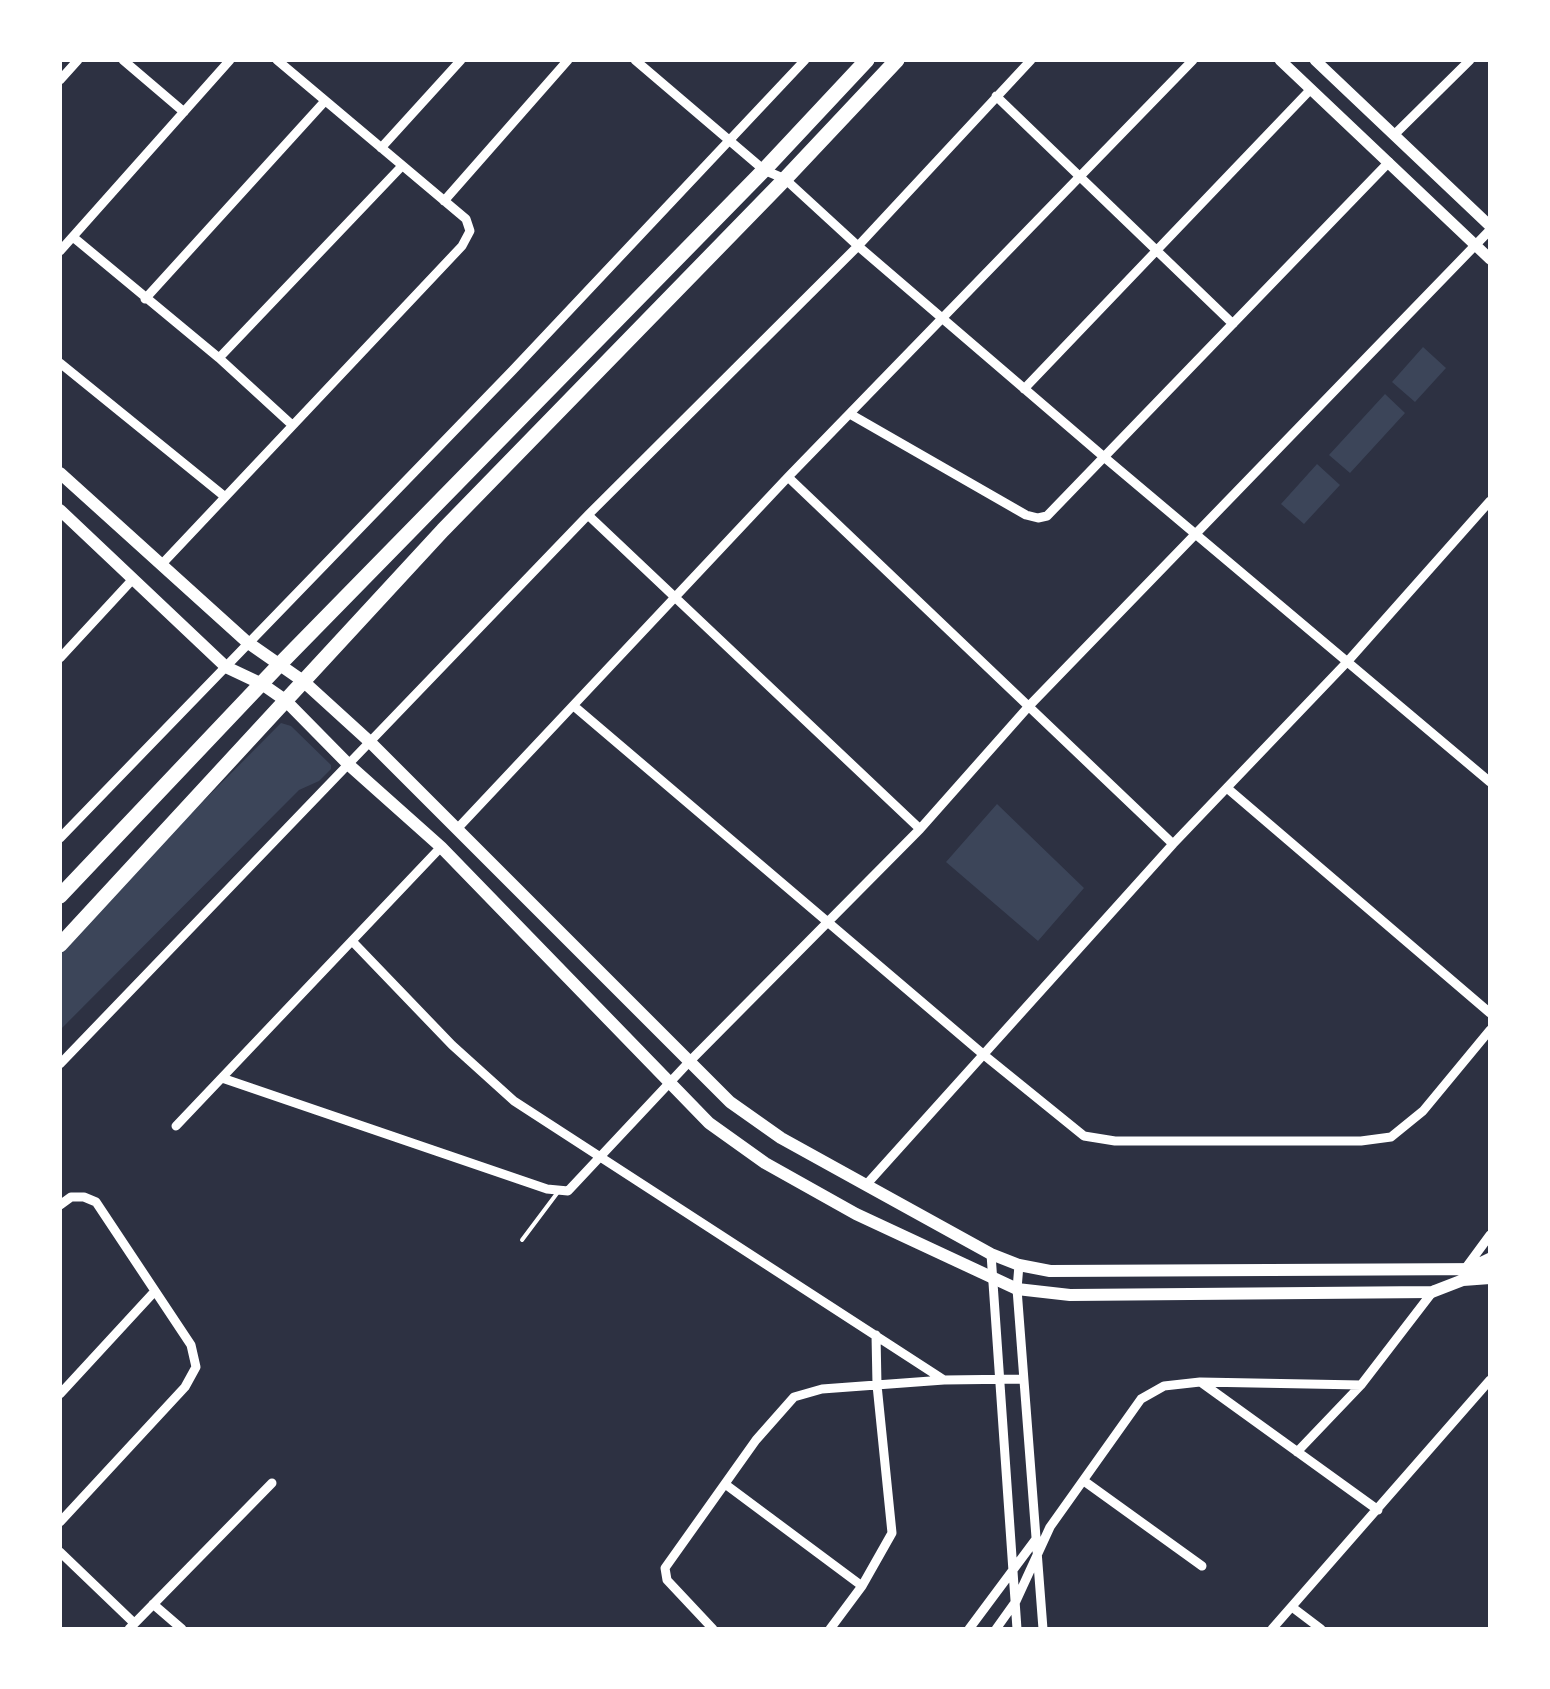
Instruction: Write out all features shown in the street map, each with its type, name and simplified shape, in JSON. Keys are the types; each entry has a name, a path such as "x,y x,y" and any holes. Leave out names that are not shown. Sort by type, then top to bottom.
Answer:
{"highway":[{"path":"60,896 866,60"},
{"path":"60,945 443,530 786,179 896,60"}],"main road":[{"path":"61,475 247,642 303,680 370,742 689,1062 754,1121 990,1254 1050,1271 1490,1269"},
{"path":"60,510 226,667 262,684 284,700 349,765 441,847 669,1084 736,1145 856,1214 1016,1290 1070,1294 1432,1292 1463,1280 1490,1278"}],"street":[{"path":"60,80 78,60"},
{"path":"122,60 184,112"},
{"path":"60,251 230,60"},
{"path":"162,564 470,232 466,219 277,60"},
{"path":"381,148 461,60"},
{"path":"444,201 568,60"},
{"path":"635,60 764,170 786,179 1104,458 1490,782"},
{"path":"60,838 514,370 805,60"},
{"path":"60,1064 588,515 858,246 1031,60"},
{"path":"456,829 788,477 1193,60"},
{"path":"1280,60 1490,259"},
{"path":"222,1078 558,1192 568,1191 576,1184 689,1062 920,829 1029,706 1490,228 1315,60"},
{"path":"1394,134 1470,60"},
{"path":"1024,389 1311,90"},
{"path":"996,96 1234,324"},
{"path":"145,299 325,101"},
{"path":"850,414 1038,518 1051,513 1389,162"},
{"path":"219,358 401,167"},
{"path":"72,237 219,358 291,424"},
{"path":"60,363 224,496"},
{"path":"788,477 1173,844"},
{"path":"866,1185 1173,844 1348,661 1490,501"},
{"path":"588,515 920,829"},
{"path":"60,658 133,579"},
{"path":"574,707 1084,1136 1099,1140 1360,1141 1390,1137 1423,1111 1490,1030"},
{"path":"1227,788 1490,1013"},
{"path":"176,1126 441,847"},
{"path":"352,942 484,1077 529,1112 944,1380"},
{"path":"60,1205 71,1197 84,1196 96,1202 195,1356 192,1378 60,1522"},
{"path":"1465,1269 1490,1234"},
{"path":"990,1254 1017,1629"},
{"path":"1298,1452 1361,1385 1432,1292 1490,1257"},
{"path":"1019,1265 1016,1290 1042,1629"},
{"path":"60,1394 155,1291"},
{"path":"830,1629 862,1586 890,1540 893,1526 877,1385 876,1335"},
{"path":"713,1629 664,1572 669,1559 724,1484 794,1397 822,1389 1023,1379"},
{"path":"996,1629 1016,1601 1050,1528 1141,1399 1164,1386 1200,1382 1361,1385"},
{"path":"1200,1382 1378,1510"},
{"path":"1272,1629 1489,1382"},
{"path":"1084,1480 1202,1566"},
{"path":"60,1552 132,1626 272,1482"},
{"path":"724,1484 862,1586"},
{"path":"969,1629 1013,1566 1050,1528"},
{"path":"153,1604 182,1629"},
{"path":"1292,1607 1321,1629"}],"lane":[{"path":"522,1240 558,1192"}],"shaded area":[{"path":"1423,347 1446,368 1415,402 1392,382"},
{"path":"1385,394 1405,413 1350,473 1329,455"},
{"path":"1317,464 1340,485 1304,524 1281,504"},
{"path":"281,723 291,726 331,769 319,781 299,790 60,1030 60,950"},
{"path":"997,804 1084,888 1038,941 946,862"}]}
